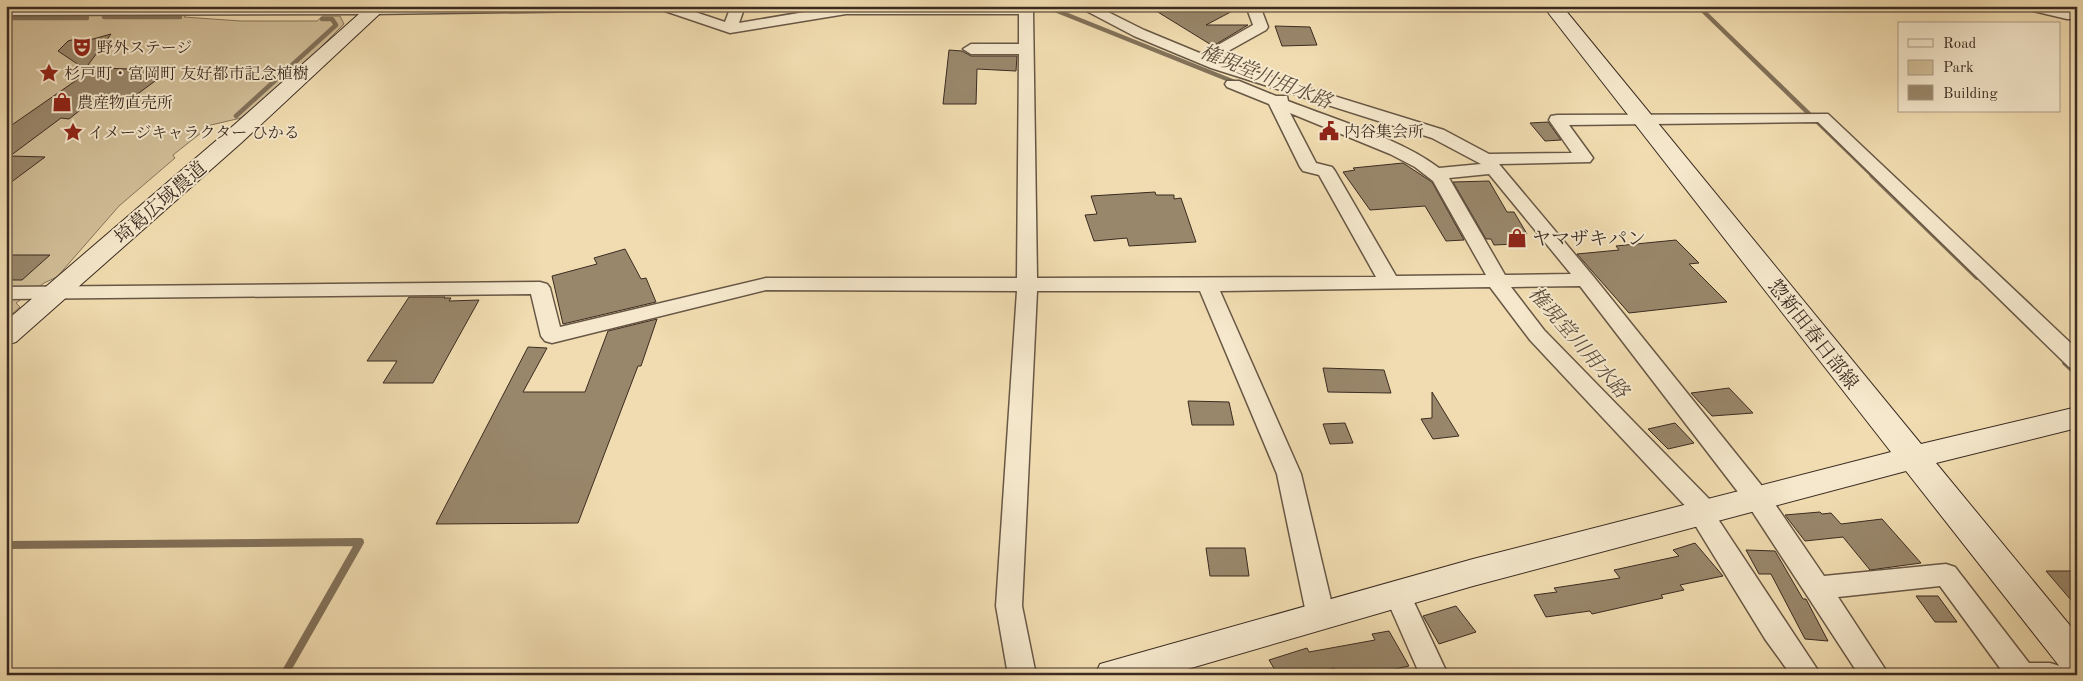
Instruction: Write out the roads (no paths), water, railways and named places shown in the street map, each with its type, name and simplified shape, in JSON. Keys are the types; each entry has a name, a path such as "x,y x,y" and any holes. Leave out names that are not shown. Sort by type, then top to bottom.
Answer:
{"street":[{"path":"6,11 662,6 730,30 846,8 1030,8 1026,49 1027,285 1009,606 1022,675"},
{"path":"730,30 738,6"},
{"path":"1084,6 1139,33 1210,62 1294,91 1438,134 1489,164 1586,280 1758,498 1875,675"},
{"path":"1253,6 1261,27 1210,62 1205,73 1408,155 1440,178 1497,281 1537,335 1710,511 1775,631 1808,675"},
{"name":"惣新田春日部線","path":"1552,6 1912,458 2077,661"},
{"path":"2030,6 2077,16"},
{"name":"埼葛広域農道","path":"6,336 233,138 377,8"},
{"path":"972,49 1026,49"},
{"path":"1276,102 1294,91"},
{"path":"1276,102 1309,167 1326,171 1389,282"},
{"path":"1435,174 1489,164 1584,158 1557,120 1822,117 2077,362"},
{"path":"6,293 540,288 552,336 766,284 1207,285 1586,280"},
{"path":"1207,285 1288,474 1320,613"},
{"path":"1112,675 1320,613 1912,458 2077,417"},
{"path":"1817,588 1946,575 2022,675 2050,675"},
{"path":"1397,593 1434,675"}],"waterway":[{"name":"権現堂川用水路","path":"1045,6 1237,83"},
{"path":"1698,6 1873,176"},
{"path":"104,17 180,17"},
{"path":"6,18 87,18"},
{"path":"236,116 336,25 332,19 322,19"},
{"path":"1872,175 1977,277"},
{"path":"2065,363 2077,374"},
{"path":"6,545 360,542 284,675"}],"place":[{"name":"野外ステージ","path":"82,47"},
{"name":"杉戸町・富岡町 友好都市記念植樹","path":"49,73"},
{"name":"農産物直売所","path":"62,102"},
{"name":"内谷集会所","path":"1329,131"},
{"name":"イメージキャラクター ひかる","path":"73,132"},
{"name":"ヤマザキパン","path":"1517,238"}]}
